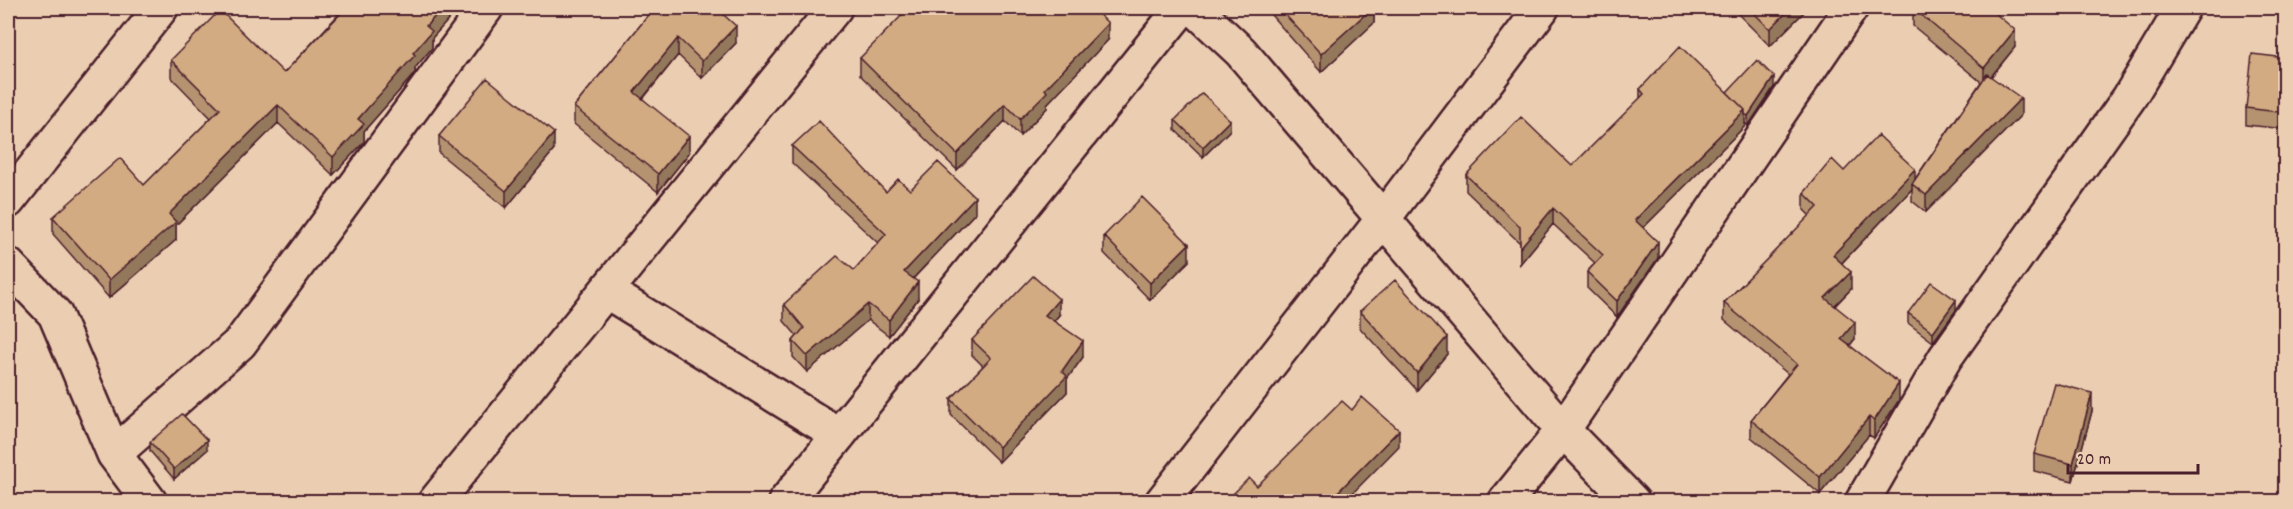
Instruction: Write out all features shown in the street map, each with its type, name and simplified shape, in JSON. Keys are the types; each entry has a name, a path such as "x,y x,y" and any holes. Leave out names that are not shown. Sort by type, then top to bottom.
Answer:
{"street":[{"path":"8,201 161,8"},
{"path":"114,454 240,343 486,8"},
{"path":"435,501 835,8"},
{"path":"785,501 1182,8"},
{"path":"1194,8 1241,52 1563,430 1633,501"},
{"path":"1162,501 1383,219 1542,8"},
{"path":"1505,501 1563,430 1851,8"},
{"path":"1862,501 1946,358 2129,98 2183,8"},
{"path":"8,265 55,314 114,454 150,501"},
{"path":"606,291 839,435"}],"building":[{"path":"346,8 443,8 426,26 432,31 413,53 415,55 358,119 364,124 333,157 278,105 169,214 176,222 109,280 53,217 120,158 144,185 220,109 171,60 220,10 284,73"},
{"path":"647,8 716,8 736,26 702,61 678,38 634,92 689,136 658,174 574,107 651,12"},
{"path":"909,8 1092,8 1108,23 1045,89 1047,92 1020,119 1005,104 957,154 860,58"},
{"path":"1279,8 1372,8 1321,54"},
{"path":"1749,8 1791,8 1770,29"},
{"path":"1913,8 1989,8 2015,30 1984,68"},
{"path":"1680,46 1745,110 1635,220 1658,242 1617,301 1587,272 1603,255 1553,208 1520,248 1520,227 1466,175 1521,117 1572,166 1644,94 1640,89"},
{"path":"2252,54 2286,58 2286,113 2246,108"},
{"path":"1757,60 1774,77 1748,116 1727,92"},
{"path":"1987,74 2021,98 1926,195 1912,184"},
{"path":"487,78 554,133 506,191 439,136"},
{"path":"1202,93 1230,120 1203,147 1175,120"},
{"path":"819,121 886,192 898,179 910,190 938,162 975,197 904,272 918,282 889,320 868,304 807,356 793,341 804,328 784,304 837,256 854,270 886,234 792,146"},
{"path":"1878,135 1915,169 1833,255 1851,272 1825,298 1855,322 1841,339 1899,383 1874,421 1869,417 1820,477 1751,420 1797,364 1724,303 1818,207 1804,193 1832,159 1844,171"},
{"path":"1142,197 1189,244 1150,283 1104,236"},
{"path":"1033,276 1059,299 1045,315 1083,341 1062,371 1067,376 999,447 951,399 991,358 972,340"},
{"path":"1395,280 1447,337 1417,373 1360,311"},
{"path":"1931,282 1956,300 1933,332 1908,313"},
{"path":"8,344 14,358 8,361"},
{"path":"2054,383 2092,393 2073,464 2034,454"},
{"path":"1362,397 1399,430 1329,501 1226,501 1249,478 1257,486 1342,401 1352,410"},
{"path":"182,414 207,440 174,469 150,442"}]}
